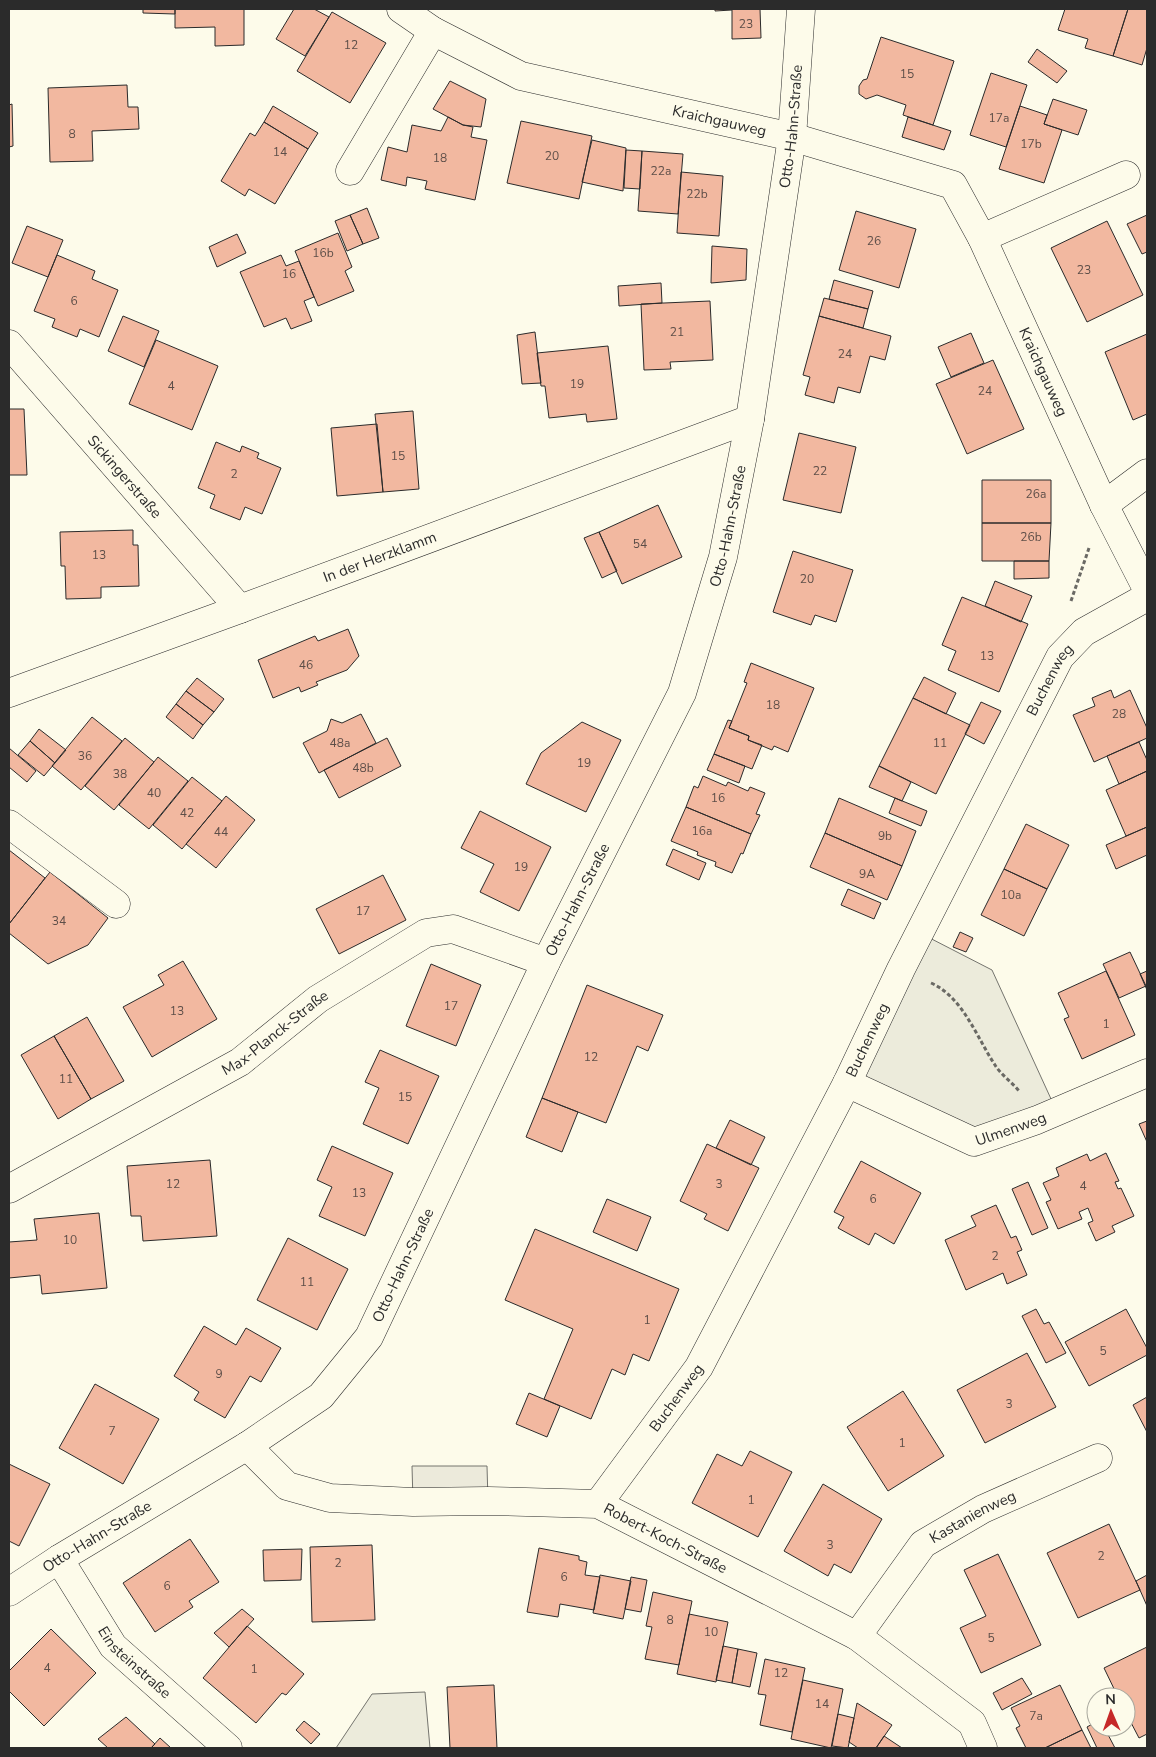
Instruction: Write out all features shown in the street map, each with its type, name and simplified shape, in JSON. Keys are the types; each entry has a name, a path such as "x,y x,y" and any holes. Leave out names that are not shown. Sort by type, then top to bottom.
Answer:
{"street":[{"name":"Kraichgauweg","path":"401,9 433,31 521,76 792,137 953,185 982,238 1104,505 1147,589"},
{"name":"Otto-Hahn-Straße","path":"9,1592 59,1559 247,1446 321,1396 369,1337 546,962 682,693 723,557 750,418 792,137 801,9"},
{"path":"350,171 433,31"},
{"path":"982,238 1126,175"},
{"name":"Sickingerstraße","path":"9,344 240,609"},
{"name":"In der Herzklamm","path":"9,693 240,609 750,418"},
{"path":"1104,505 1147,473"},
{"name":"Buchenweg","path":"598,1504 699,1367 847,1083 901,969 1060,657 1084,632 1147,597"},
{"path":"9,824 116,904"},
{"name":"Max-Planck-Straße","path":"9,1189 240,1062 318,999 426,933 453,929 546,962"},
{"name":"Ulmenweg","path":"847,1083 974,1142 1037,1120 1147,1073"},
{"name":"Robert-Koch-Straße","path":"247,1446 287,1486 330,1498 413,1502 488,1501 598,1504 857,1636 972,1723 983,1748"},
{"name":"Kastanienweg","path":"857,1636 923,1544 983,1509 1098,1458"},
{"name":"Einsteinstraße","path":"59,1559 113,1646 228,1748"}],"path":[{"path":"1084,632 1069,608 1104,505"},
{"path":"901,969 940,987 960,1007 997,1068 1024,1097 1037,1120"}],"shaded area":[{"path":"920,933 992,970 1057,1112 974,1142 847,1083"},
{"path":"412,1466 487,1466 488,1501 413,1502"},
{"path":"425,1692 430,1748 336,1748 372,1694"}],"building":[{"path":"143,9 175,9 175,14 143,13"},
{"path":"175,9 244,9 244,45 215,46 215,27 175,28"},
{"path":"294,9 314,9 329,17 305,56 276,39"},
{"path":"715,9 760,9 761,38 732,39 732,10 715,11"},
{"path":"1065,9 1128,9 1113,56 1085,48 1088,39 1058,30"},
{"path":"1128,9 1147,9 1147,48 1142,65 1113,56"},
{"path":"332,12 386,43 350,103 297,71"},
{"path":"881,37 954,61 933,125 903,115 906,105 877,95 866,99 859,94 859,86 863,80 867,79"},
{"path":"1037,49 1067,71 1057,83 1028,62"},
{"path":"991,73 1027,85 1006,147 970,135"},
{"path":"450,81 486,99 481,127 463,125 433,109"},
{"path":"127,85 128,107 138,107 139,129 92,131 93,161 50,162 48,88"},
{"path":"1053,99 1087,110 1078,135 1044,124"},
{"path":"12,104 13,146 9,147 9,105"},
{"path":"273,106 318,133 308,149 264,122"},
{"path":"1020,106 1047,115 1044,124 1062,130 1044,183 999,169"},
{"path":"448,117 463,125 473,127 471,137 487,140 475,200 425,189 427,181 407,177 406,186 381,180 388,147 407,152 412,125 441,131"},
{"path":"908,117 951,131 944,150 902,137"},
{"path":"521,121 592,136 579,199 507,183"},
{"path":"264,122 308,149 275,204 249,189 245,196 221,181 250,133 255,136"},
{"path":"592,140 626,148 623,191 582,182"},
{"path":"626,150 642,151 640,189 624,188"},
{"path":"642,151 683,154 678,214 638,211"},
{"path":"681,172 723,176 719,236 677,233"},
{"path":"367,208 379,238 363,244 350,215"},
{"path":"856,211 916,229 899,288 839,270"},
{"path":"350,215 363,244 347,251 335,221"},
{"path":"1147,215 1147,252 1142,254 1127,224"},
{"path":"1107,221 1143,295 1087,322 1051,248"},
{"path":"27,226 63,240 48,277 12,263"},
{"path":"338,233 352,267 345,271 354,291 318,306 295,251"},
{"path":"237,234 246,253 217,267 209,247"},
{"path":"712,246 747,249 746,280 711,283"},
{"path":"57,255 95,271 92,279 118,290 99,337 80,329 77,337 52,327 55,319 34,311"},
{"path":"281,255 286,266 299,261 314,297 304,301 312,321 291,329 286,318 264,327 240,272"},
{"path":"834,280 873,291 868,309 829,299"},
{"path":"661,283 662,303 619,306 618,286"},
{"path":"824,298 868,309 863,328 819,316"},
{"path":"710,301 713,360 670,362 671,369 644,370 641,304"},
{"path":"123,316 159,331 144,367 108,351"},
{"path":"819,316 891,336 885,360 870,356 860,393 838,387 834,403 805,395 810,377 803,375"},
{"path":"535,332 541,383 522,384 517,335"},
{"path":"971,333 984,363 951,377 938,347"},
{"path":"1147,334 1147,414 1133,420 1105,352"},
{"path":"156,340 218,366 192,430 129,404"},
{"path":"608,346 617,419 587,422 586,414 549,418 545,386 541,386 537,353"},
{"path":"993,360 1024,429 967,454 936,384"},
{"path":"9,409 24,409 27,475 9,475"},
{"path":"413,411 419,489 383,492 375,414"},
{"path":"377,424 383,492 337,496 331,428"},
{"path":"799,433 856,447 841,513 783,500"},
{"path":"216,442 240,452 242,446 259,453 257,458 281,468 262,514 245,507 240,520 210,508 215,495 198,488"},
{"path":"982,480 1051,480 1051,523 982,523"},
{"path":"658,505 682,557 622,584 599,532"},
{"path":"982,523 1051,523 1049,561 982,561"},
{"path":"133,530 133,545 138,545 139,586 101,587 101,598 66,599 65,566 61,566 60,532"},
{"path":"599,532 617,571 602,578 584,538"},
{"path":"793,551 853,570 836,622 815,615 811,625 773,612"},
{"path":"1014,561 1049,561 1049,578 1014,579"},
{"path":"995,581 1032,596 1021,622 985,606"},
{"path":"962,597 1028,624 999,692 948,670 956,651 942,645"},
{"path":"348,629 359,656 347,670 316,682 318,685 301,692 299,687 273,698 258,660 315,636 318,641"},
{"path":"751,663 814,688 788,752 774,746 772,750 748,740 749,736 729,728 747,683 744,682"},
{"path":"924,677 956,693 946,714 913,698"},
{"path":"197,678 224,699 214,712 186,691"},
{"path":"1111,690 1114,698 1130,690 1147,728 1147,738 1094,762 1073,715 1095,706 1092,698"},
{"path":"186,691 214,712 203,725 176,704"},
{"path":"913,698 970,725 936,794 879,766"},
{"path":"981,702 1001,711 984,744 965,734"},
{"path":"176,704 203,725 193,739 166,717"},
{"path":"361,714 376,743 319,773 303,743 327,731 331,719 342,723"},
{"path":"92,717 122,741 81,790 52,766"},
{"path":"728,720 732,721 729,728 749,736 748,740 762,745 752,769 714,754"},
{"path":"582,722 621,740 586,812 526,784 541,753"},
{"path":"39,729 66,750 55,763 30,741"},
{"path":"125,738 154,762 114,810 85,786"},
{"path":"387,738 401,766 339,798 324,770"},
{"path":"30,741 55,763 44,776 18,755"},
{"path":"1139,742 1147,760 1147,771 1119,784 1107,756"},
{"path":"9,748 36,771 27,782 9,767"},
{"path":"714,754 745,766 739,783 707,770"},
{"path":"158,757 188,781 149,829 119,805"},
{"path":"879,766 911,782 902,801 869,787"},
{"path":"1147,771 1147,827 1126,836 1106,790"},
{"path":"703,776 726,786 728,782 748,791 750,787 765,793 756,814 760,815 751,834 686,807 694,786 698,788"},
{"path":"192,777 222,801 182,849 153,825"},
{"path":"226,796 255,820 216,868 186,844"},
{"path":"839,798 916,831 902,866 825,833"},
{"path":"895,798 927,811 921,826 889,813"},
{"path":"686,807 751,834 743,854 741,853 732,873 715,866 716,862 697,855 698,852 671,841"},
{"path":"480,811 551,847 519,911 480,892 494,864 461,848"},
{"path":"1026,824 1069,845 1047,889 1004,869"},
{"path":"1147,827 1147,855 1116,869 1106,845"},
{"path":"825,833 902,866 887,900 810,867"},
{"path":"673,849 706,863 699,880 666,865"},
{"path":"9,850 45,878 9,924"},
{"path":"1004,869 1047,889 1024,936 981,915"},
{"path":"50,872 108,918 88,945 48,964 9,933 9,924"},
{"path":"383,875 406,920 339,954 316,909"},
{"path":"848,889 881,903 874,919 841,905"},
{"path":"960,932 973,938 966,952 953,947"},
{"path":"1130,952 1146,986 1119,998 1103,964"},
{"path":"183,961 217,1019 152,1057 123,1007 164,985 158,975"},
{"path":"431,964 481,985 456,1046 406,1026"},
{"path":"1106,971 1135,1035 1082,1059 1064,1019 1069,1017 1058,993"},
{"path":"1147,971 1147,990 1140,974"},
{"path":"587,985 663,1015 648,1051 637,1046 606,1123 542,1098"},
{"path":"87,1017 124,1081 91,1099 54,1036"},
{"path":"54,1036 91,1099 58,1119 21,1055"},
{"path":"380,1050 439,1076 408,1144 363,1124 379,1088 365,1082"},
{"path":"542,1098 578,1112 562,1152 526,1137"},
{"path":"730,1120 765,1137 751,1165 716,1148"},
{"path":"1147,1121 1147,1142 1139,1124"},
{"path":"707,1144 759,1168 728,1231 704,1219 707,1214 680,1201"},
{"path":"332,1146 393,1173 365,1236 319,1216 332,1187 317,1180"},
{"path":"1106,1153 1119,1181 1115,1182 1118,1189 1121,1188 1134,1216 1112,1226 1115,1232 1096,1241 1088,1223 1093,1221 1088,1208 1079,1212 1082,1219 1058,1229 1046,1202 1051,1200 1043,1183 1059,1176 1056,1168 1087,1154 1090,1161"},
{"path":"210,1160 217,1236 143,1241 141,1216 131,1216 127,1166"},
{"path":"861,1161 921,1193 894,1244 875,1233 869,1245 838,1228 844,1217 834,1212"},
{"path":"1028,1182 1048,1228 1032,1235 1012,1189"},
{"path":"607,1199 651,1217 637,1251 593,1232"},
{"path":"996,1205 1011,1238 1016,1236 1022,1250 1017,1252 1027,1275 1007,1284 1003,1273 966,1290 945,1240 976,1226 971,1216"},
{"path":"99,1213 107,1288 42,1294 40,1275 9,1278 9,1242 37,1240 34,1219"},
{"path":"535,1229 679,1289 649,1361 633,1354 625,1375 612,1369 591,1419 544,1399 573,1329 505,1300"},
{"path":"288,1238 348,1269 317,1330 257,1300"},
{"path":"1036,1309 1044,1324 1049,1322 1066,1353 1046,1363 1022,1316"},
{"path":"1126,1309 1147,1348 1147,1355 1089,1386 1065,1342"},
{"path":"204,1326 236,1345 246,1328 281,1348 261,1382 250,1376 225,1418 194,1400 199,1392 174,1376"},
{"path":"1027,1353 1056,1407 985,1443 957,1390"},
{"path":"95,1384 159,1419 123,1484 59,1448"},
{"path":"903,1391 944,1456 888,1491 847,1427"},
{"path":"529,1393 560,1406 547,1437 516,1424"},
{"path":"1147,1397 1147,1432 1133,1405"},
{"path":"750,1451 792,1472 758,1537 692,1503 717,1454 742,1466"},
{"path":"9,1464 50,1484 19,1546 9,1541"},
{"path":"823,1484 882,1519 851,1573 834,1564 828,1576 784,1551"},
{"path":"1109,1524 1140,1590 1078,1618 1047,1553"},
{"path":"190,1539 219,1582 189,1601 193,1607 155,1632 123,1583"},
{"path":"372,1545 375,1620 312,1622 310,1547"},
{"path":"539,1548 579,1556 579,1560 587,1562 585,1575 600,1577 594,1610 560,1604 558,1617 527,1612"},
{"path":"302,1549 301,1580 264,1581 263,1550"},
{"path":"998,1554 1041,1645 981,1673 960,1628 986,1616 964,1570"},
{"path":"600,1575 631,1581 623,1619 593,1613"},
{"path":"1147,1575 1147,1606 1136,1581"},
{"path":"631,1577 647,1580 641,1612 625,1609"},
{"path":"653,1592 692,1601 679,1665 645,1659 652,1627 646,1626"},
{"path":"242,1609 254,1619 229,1647 214,1633"},
{"path":"689,1614 728,1622 716,1682 677,1674"},
{"path":"247,1626 304,1674 286,1695 282,1693 256,1723 203,1678"},
{"path":"51,1629 96,1673 44,1726 9,1691 9,1671"},
{"path":"723,1646 738,1649 732,1683 716,1680"},
{"path":"1147,1647 1147,1734 1139,1738 1136,1732 1136,1687 1113,1687 1104,1668"},
{"path":"738,1649 757,1653 750,1687 732,1683"},
{"path":"765,1659 805,1668 792,1732 760,1725 766,1695 758,1694"},
{"path":"1022,1678 1032,1694 1002,1710 993,1693"},
{"path":"803,1680 843,1689 831,1748 791,1739"},
{"path":"494,1685 497,1748 450,1748 447,1687"},
{"path":"1060,1685 1082,1730 1045,1748 1026,1748 1016,1728 1020,1726 1011,1708"},
{"path":"857,1703 892,1725 876,1748 858,1748 849,1742"},
{"path":"838,1714 854,1718 848,1748 832,1746"},
{"path":"126,1717 155,1744 151,1748 108,1748 98,1739"},
{"path":"304,1721 320,1734 311,1744 296,1730"},
{"path":"1082,1730 1091,1748 1045,1748"},
{"path":"884,1736 902,1748 876,1748"},
{"path":"1092,1737 1109,1737 1115,1748 1097,1748"},
{"path":"160,1738 171,1748 151,1748"}]}
